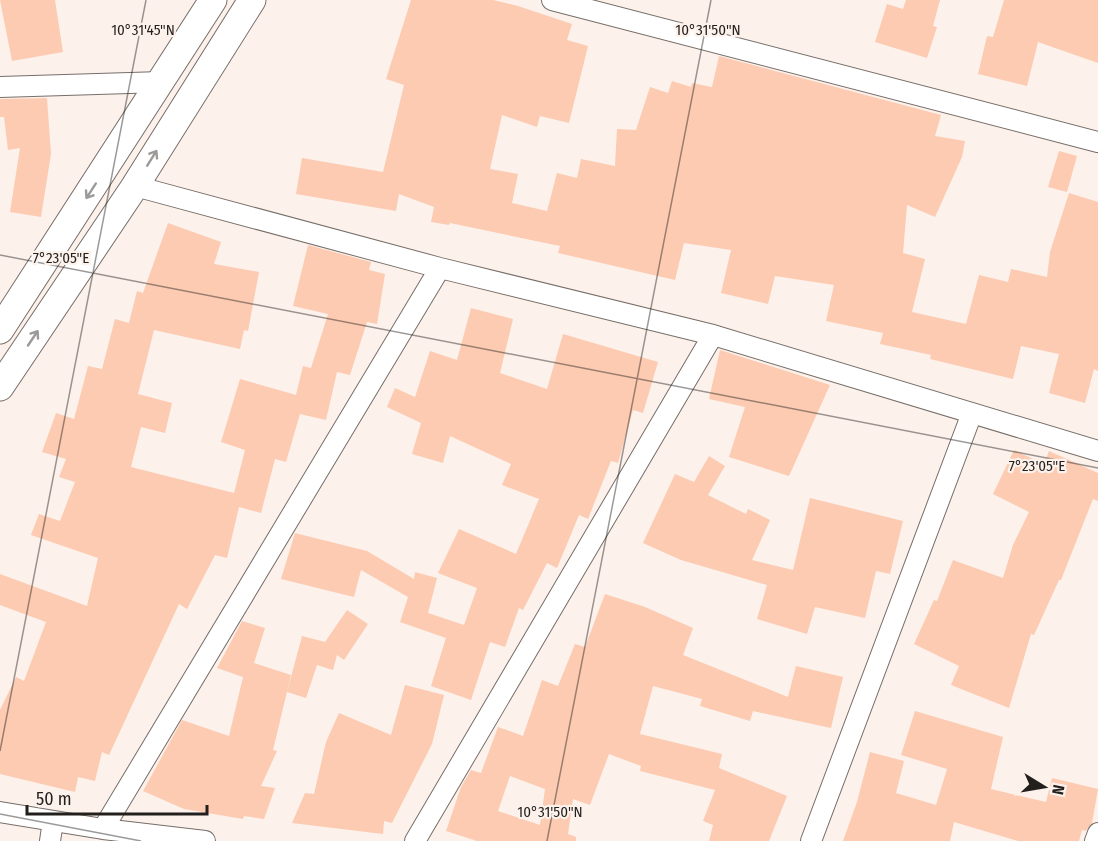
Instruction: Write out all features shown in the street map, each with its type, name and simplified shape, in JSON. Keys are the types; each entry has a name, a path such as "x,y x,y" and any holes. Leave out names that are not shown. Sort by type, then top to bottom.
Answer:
{"main road":[{"path":"0,330 213,0"},
{"path":"0,387 135,186 252,0"}],"street":[{"path":"552,0 1098,142"},
{"path":"0,87 162,82"},
{"path":"135,186 440,268 713,335 1098,451"},
{"path":"103,829 440,268"},
{"path":"415,841 713,335"},
{"path":"811,841 972,413"},
{"path":"0,812 103,829 205,841"},
{"path":"50,841 53,821"},
{"path":"1095,841 1098,833"}],"building":[{"path":"0,0 55,0 63,52 12,61"},
{"path":"411,0 493,0 518,6 572,24 567,40 588,46 569,123 540,116 537,127 502,115 490,169 518,174 512,203 547,211 557,173 577,178 581,159 615,166 617,129 636,130 650,87 668,93 672,81 691,87 692,83 712,87 719,56 941,115 935,136 965,141 962,157 935,217 907,205 903,253 925,259 912,312 966,324 979,275 1008,282 1011,269 1047,277 1050,252 1069,193 1098,202 1098,371 1094,369 1085,403 1049,393 1059,354 1021,346 1013,379 930,359 931,355 880,344 883,333 826,321 834,285 775,276 768,304 721,293 731,250 684,243 675,280 558,253 560,246 450,223 449,225 431,222 434,207 399,194 396,211 296,194 302,158 383,172 404,85 386,79"},
{"path":"906,0 940,0 933,26 937,27 927,58 875,42 887,4 903,9"},
{"path":"1004,0 1098,0 1098,63 1038,42 1027,86 978,74 987,36 993,37"},
{"path":"47,98 51,154 41,217 10,212 20,148 8,150 4,117 0,117 0,99"},
{"path":"1059,151 1077,156 1067,192 1048,187"},
{"path":"168,223 221,242 214,264 259,272 248,331 244,330 240,349 154,330 138,394 172,403 165,433 141,427 131,467 234,493 245,450 221,442 240,379 296,395 303,366 311,368 328,314 293,306 308,245 371,262 369,270 385,274 377,324 367,322 350,375 337,372 326,420 300,414 286,462 275,459 261,513 239,507 227,558 215,555 187,609 179,604 109,755 102,752 95,781 78,777 75,792 0,774 0,710 16,677 24,681 46,622 0,605 0,574 87,606 98,558 31,535 39,514 60,521 75,482 59,477 66,459 42,452 56,413 74,419 88,366 102,369 115,319 129,323 137,291 143,293"},
{"path":"471,308 513,319 500,373 547,389 563,334 658,362 643,413 633,410 618,463 611,461 588,519 579,515 557,568 547,563 523,610 519,608 505,647 490,642 471,700 431,686 446,638 400,622 408,597 361,570 354,597 281,579 295,533 367,551 414,579 415,572 437,578 428,613 464,625 477,588 438,573 459,529 516,554 539,499 502,485 511,464 450,436 443,463 412,454 421,423 387,407 395,388 415,397 430,351 457,360"},
{"path":"720,350 830,385 789,476 729,457 745,407 709,399"},
{"path":"1014,450 1044,464 1049,451 1098,473 1098,501 1093,499 1061,580 1034,635 1031,634 1009,708 951,685 959,666 914,644 934,600 937,601 953,560 1003,578 1013,545 1029,512 993,494"},
{"path":"709,456 725,466 708,495 746,514 748,509 770,520 752,560 793,570 810,498 903,521 890,574 876,571 865,618 815,607 807,634 757,619 767,585 681,560 643,543 675,474 694,482"},
{"path":"605,594 645,607 693,628 683,655 788,697 796,666 843,677 831,728 753,711 750,721 700,706 702,699 653,686 640,734 722,754 719,768 787,796 769,841 709,841 713,825 703,821 715,790 640,771 641,766 609,754 590,805 573,799 568,834 576,837 576,841 477,841 446,831 461,787 471,770 481,773 498,727 523,736 542,680 558,686 575,644 585,647","holes":["510,776 545,789 540,825 498,811"]},
{"path":"347,610 368,624 344,660 337,655 333,670 317,665 306,698 287,692 302,636 325,642"},
{"path":"242,621 265,628 254,663 291,675 273,750 277,751 261,786 275,788 264,819 244,816 243,819 184,809 143,791 182,720 229,736 243,677 217,668"},
{"path":"405,685 444,695 432,744 392,823 384,821 383,834 292,823 305,793 314,794 326,742 339,713 391,735"},
{"path":"915,711 1003,737 991,789 1046,802 1052,778 1098,789 1092,823 1086,831 1082,830 1079,841 1018,841 954,822 950,841 843,841 857,802 870,752 904,761 896,793 936,805 947,769 901,755"}]}
